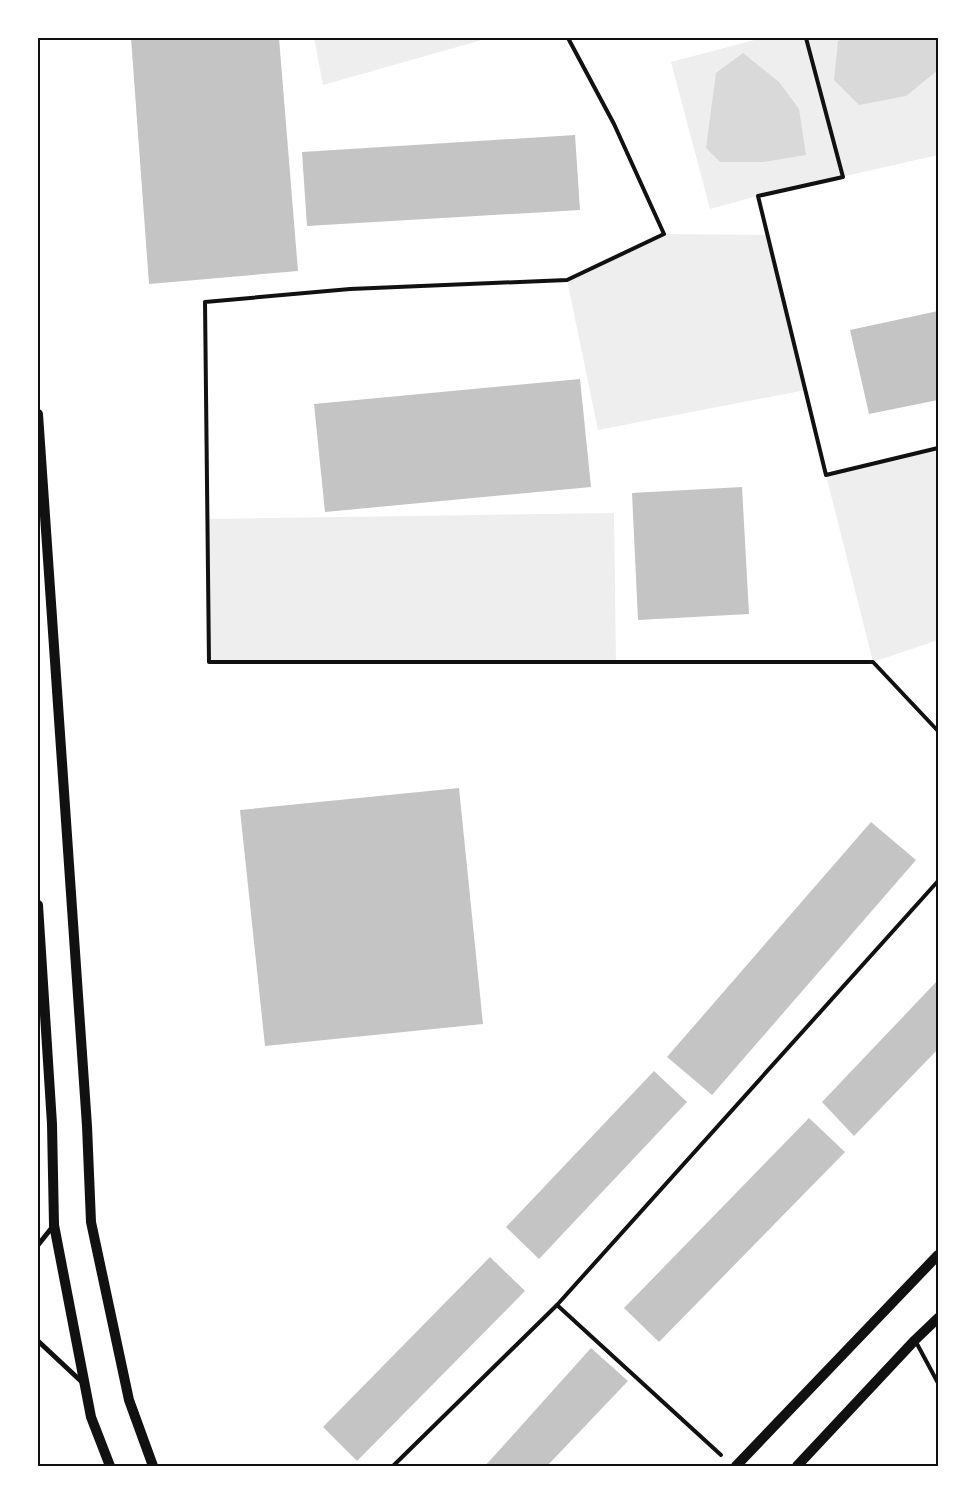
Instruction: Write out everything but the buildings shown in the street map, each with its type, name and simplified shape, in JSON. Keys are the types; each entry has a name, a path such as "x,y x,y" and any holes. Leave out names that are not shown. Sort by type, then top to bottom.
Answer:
{"main road":[{"path":"38,414 87,1126 90,1222 129,1400 153,1466"},
{"path":"38,905 52,1124 54,1225 91,1417 110,1466"},
{"path":"736,1466 938,1255"},
{"path":"797,1466 938,1318"}],"street":[{"path":"38,1245 54,1225"},
{"path":"38,1341 85,1384"}],"lane":[{"path":"568,38 614,124 664,234 567,280 350,289 205,302 209,662 873,662 938,731"},
{"path":"806,38 843,176 758,196 826,475 938,448"},
{"path":"393,1466 557,1305 938,881"},
{"path":"557,1305 721,1455"},
{"path":"915,1340 938,1383"}],"shaded area":[{"path":"314,38 489,38 323,85"},
{"path":"762,38 938,38 938,155 758,196 710,209 671,62"},
{"path":"846,38 938,39 938,70 906,96 859,105 834,80 838,41"},
{"path":"743,53 779,82 799,109 806,155 763,162 720,162 706,148 716,73"},
{"path":"664,234 768,235 806,390 598,430 567,280"},
{"path":"938,448 938,640 873,662 826,475"},
{"path":"614,513 616,662 209,662 208,519"}]}
